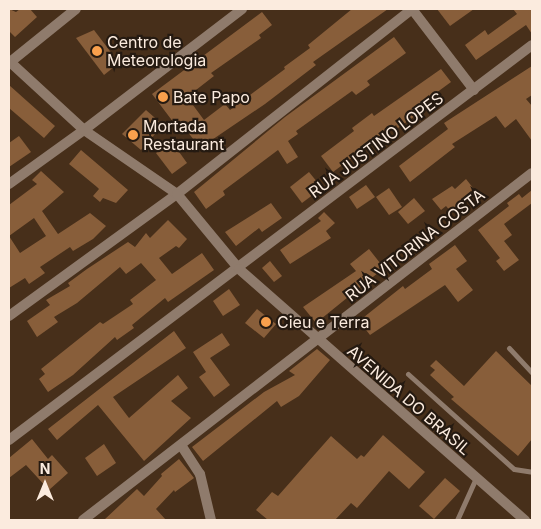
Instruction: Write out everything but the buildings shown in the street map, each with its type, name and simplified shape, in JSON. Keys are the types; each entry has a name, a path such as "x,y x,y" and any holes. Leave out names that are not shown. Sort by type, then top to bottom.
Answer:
{"street":[{"path":"9,184 84,130 242,9"},
{"path":"9,316 177,194 412,9 474,90"},
{"path":"9,62 68,11"},
{"name":"RUA JUSTINO LOPES","path":"9,440 239,269 532,45"},
{"name":"AVENIDA DO BRASIL","path":"9,62 84,130 177,194 239,269 316,340 525,520"},
{"name":"RUA VITORINA COSTA","path":"83,520 532,173"},
{"path":"181,445 200,474 211,520"}],"lane":[{"path":"509,348 532,373"},
{"path":"408,374 514,470 532,472"},
{"path":"457,520 476,478"}],"place":[{"name":"Centro de Meteorologia","path":"97,51"},
{"name":"Bate Papo","path":"163,97"},
{"name":"Mortada Restaurant","path":"133,135"},
{"name":"Cieu e Terra","path":"266,322"}]}
